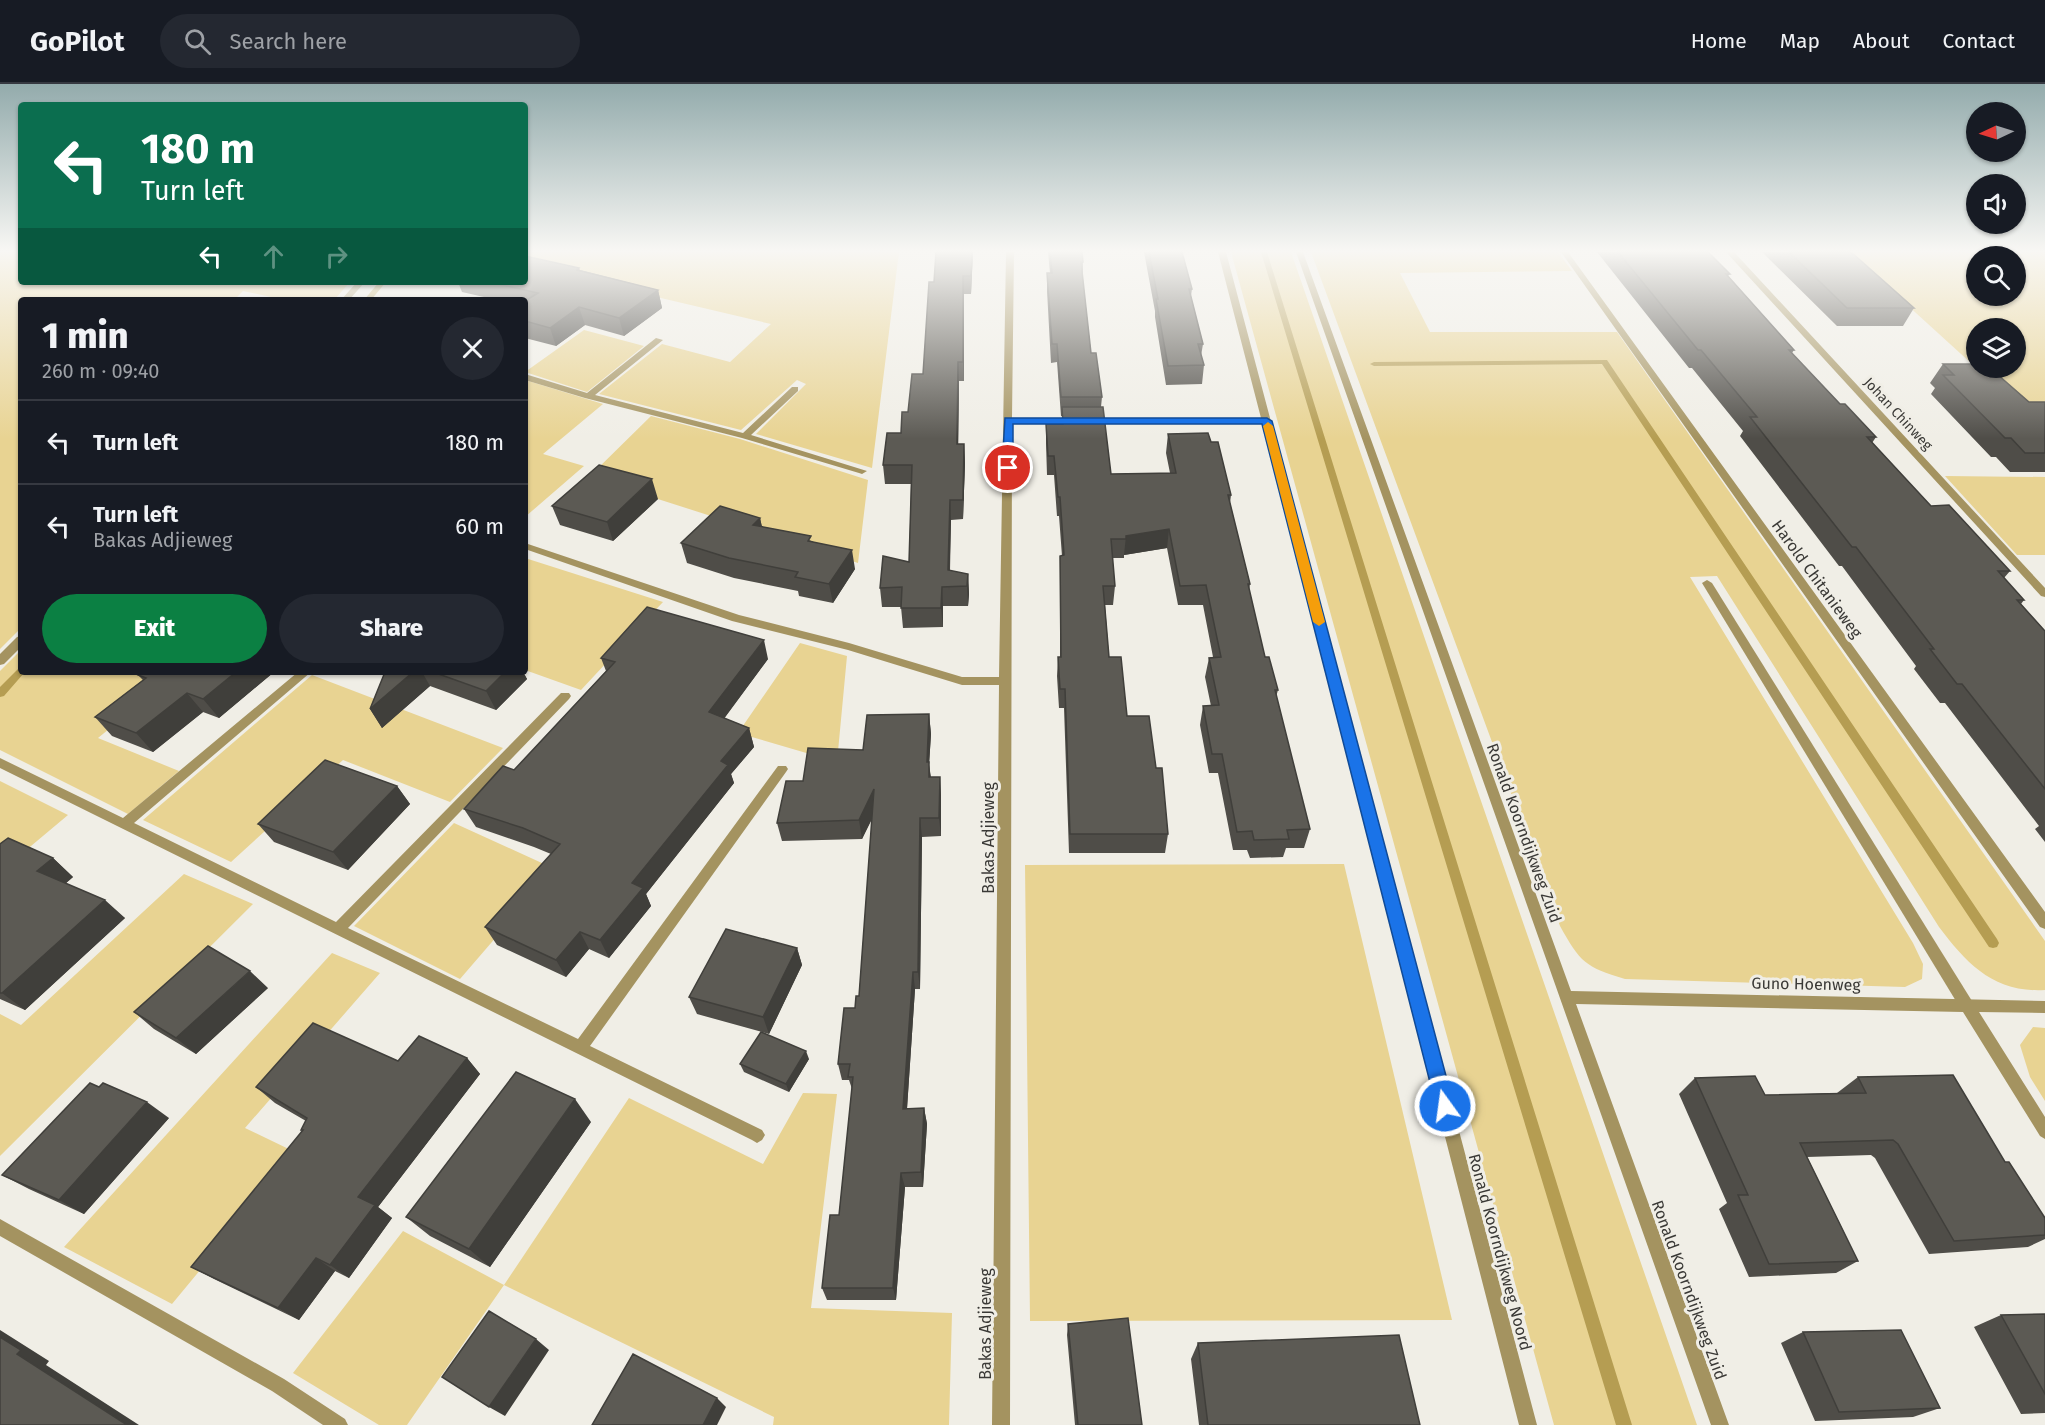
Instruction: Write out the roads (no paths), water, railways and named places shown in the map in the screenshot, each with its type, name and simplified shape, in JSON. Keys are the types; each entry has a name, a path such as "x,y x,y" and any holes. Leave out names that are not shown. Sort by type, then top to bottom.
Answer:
{"street":[{"name":"Bakas Adjieweg","path":"1001,1425 1009,315"},
{"name":"Ronald Koorndijkweg Noord","path":"1239,315 1528,1425"},
{"name":"Ronald Koorndijkweg Zuid","path":"1321,315 1720,1425"},
{"name":"Harold Chitanieweg","path":"1610,315 2045,923"},
{"name":"Johan Chinweg","path":"1788,315 2045,594"},
{"path":"588,396 658,340"},
{"path":"528,377 588,396 745,436 862,471"},
{"path":"745,436 795,389"},
{"path":"1008,421 1267,421"},
{"path":"528,547 736,618 849,647 962,681 1005,681"},
{"path":"1707,583 2045,1131"},
{"path":"0,661 18,643"},
{"path":"124,824 301,675"},
{"path":"338,929 566,696"},
{"path":"0,763 757,1135"},
{"path":"580,1048 783,770"},
{"name":"Guno Hoenweg","path":"1566,998 2045,1007"},
{"path":"0,1227 278,1385 339,1425"}],"waterway":[{"path":"1283,315 1624,1425"},
{"path":"1374,364 1604,362 1993,943"},
{"path":"0,693 18,674"}]}
